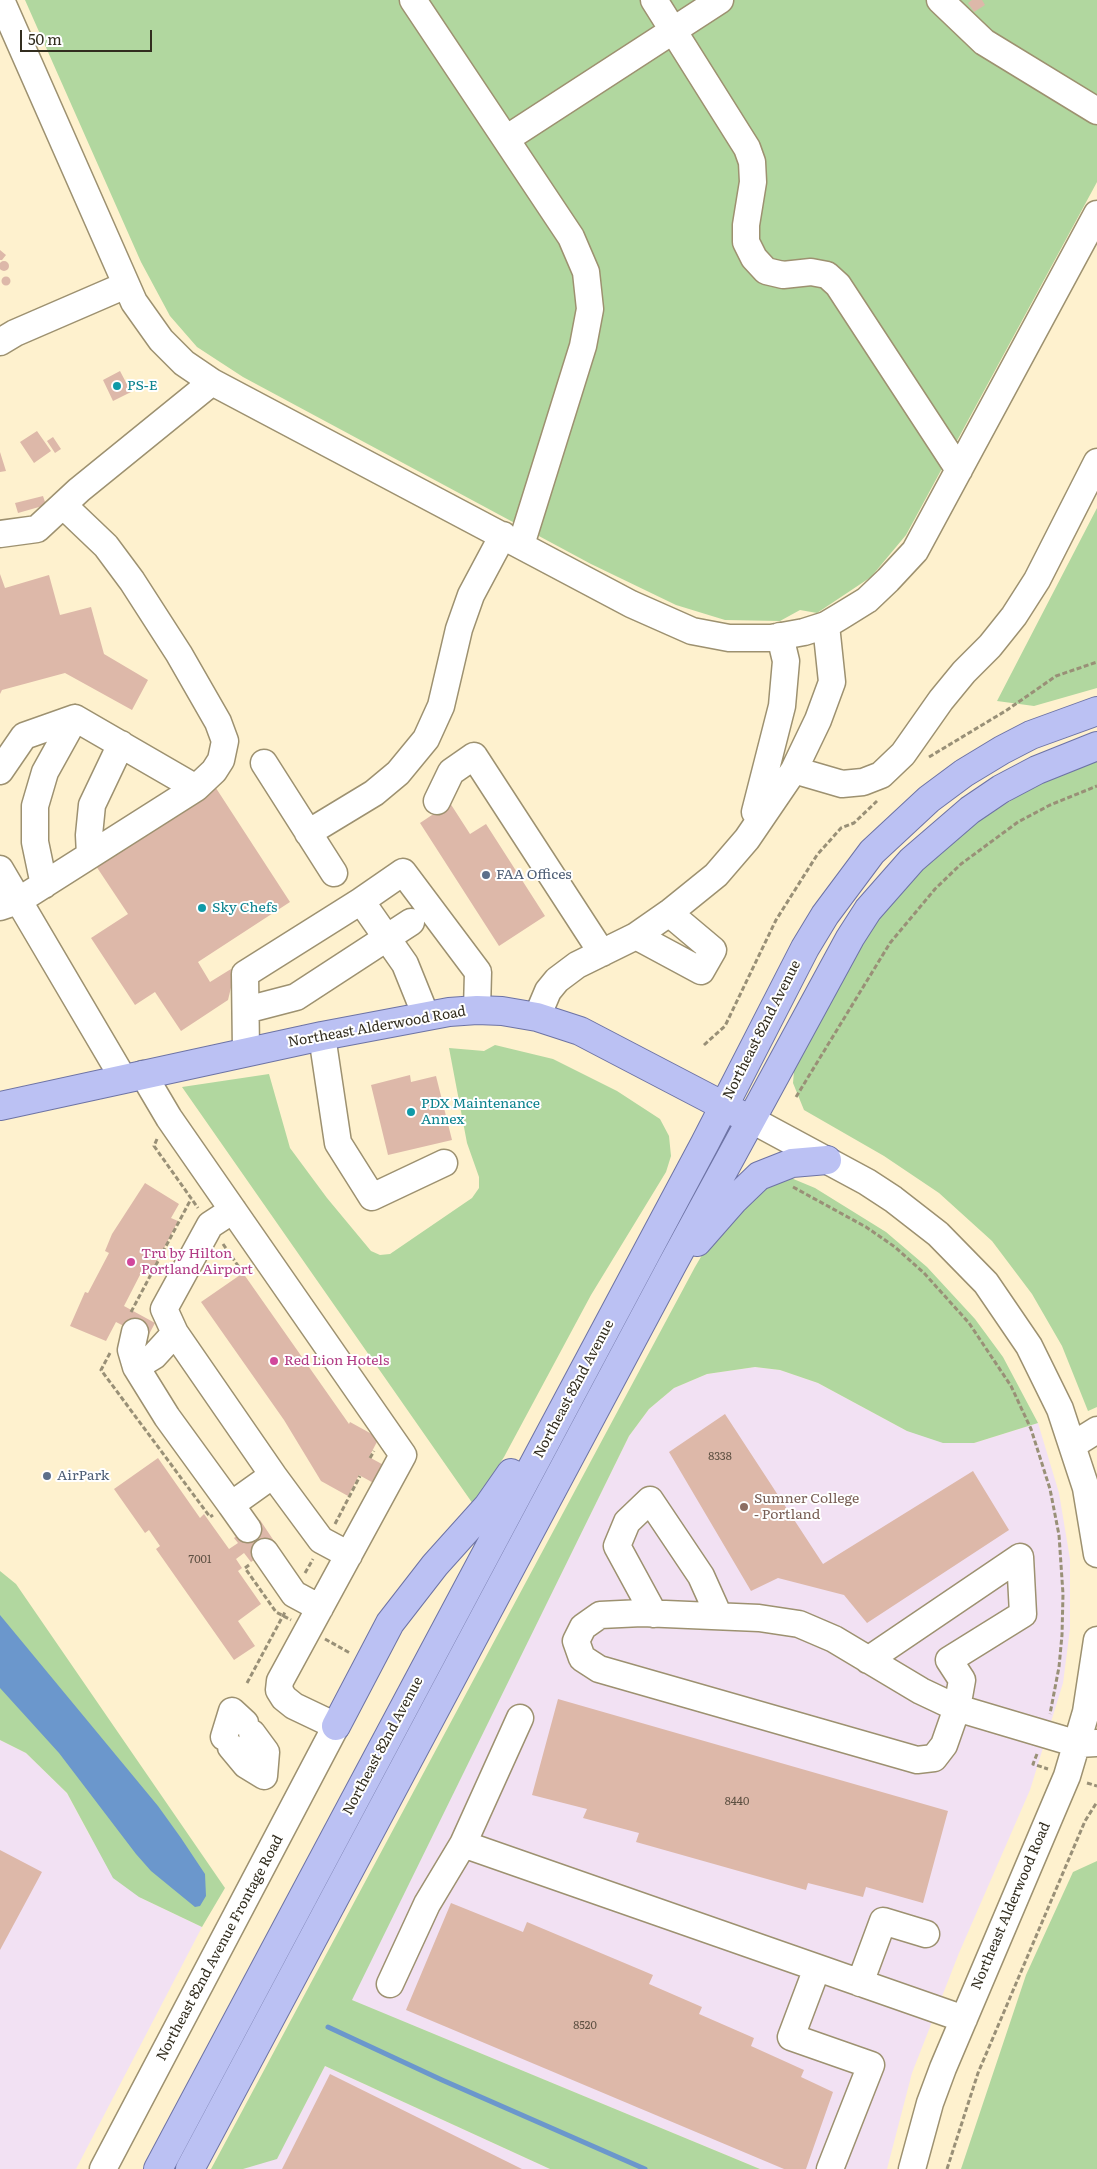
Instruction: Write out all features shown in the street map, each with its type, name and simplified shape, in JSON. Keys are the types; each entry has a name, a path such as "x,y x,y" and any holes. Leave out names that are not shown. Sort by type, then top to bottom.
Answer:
{"main road":[{"name":"Northeast 82nd Avenue","path":"158,2169 575,1387 805,948 848,881 872,852 929,799 964,773 1031,735 1097,711"},
{"name":"Northeast 82nd Avenue","path":"190,2169 671,1267 850,938 868,910 905,867 939,834 1001,789 1036,770 1097,746"},
{"name":"Northeast Alderwood Road","path":"0,1106 246,1051 426,1016 477,1010 502,1011 537,1017 580,1031 752,1120"},
{"path":"671,1267 711,1229 733,1202 759,1176 792,1163 827,1160"},
{"path":"336,1726 390,1623 435,1565 488,1506 575,1387"}],"street":[{"path":"1,0 134,302 161,340 184,363 212,382 631,604 692,631 729,638 780,636 804,632 826,625 867,600 906,561 914,551 959,470 1097,214"},
{"path":"308,833 374,793 398,773 426,739 440,706 459,629 471,595 512,540 583,346 590,309 586,272 571,237 413,0"},
{"path":"654,0 747,148 752,162 752,182 746,225 746,242 754,258 766,271 783,275 810,272 827,275 838,284 959,470"},
{"path":"506,139 720,0"},
{"path":"940,0 984,42 1097,111"},
{"path":"0,342 15,333 126,285"},
{"path":"0,534 37,529 63,504 212,382"},
{"path":"794,770 842,784 863,782 881,775 903,754 941,700 964,672 990,646 1014,616 1037,580 1097,462"},
{"path":"9,904 44,885 196,788 214,772 221,760 225,741 218,722 179,654 132,581 106,546 63,504"},
{"path":"537,1017 548,991 557,980 577,965 636,936 668,913 716,876 747,839 794,770 818,720 832,682 826,625"},
{"path":"747,839 765,780 782,706 786,662 780,636"},
{"path":"0,771 24,736 75,718 196,788"},
{"path":"44,885 34,842 35,806 44,772 75,718"},
{"path":"90,855 89,835 92,805 121,744"},
{"path":"437,801 452,772 474,756 602,953"},
{"path":"264,763 334,873"},
{"path":"0,869 9,904 133,1076 164,1110 403,1455 280,1681 279,1690 294,1706 336,1726"},
{"path":"246,1051 245,974 404,872 478,972 477,1010"},
{"path":"361,900 405,964 426,1016"},
{"path":"636,936 701,972 713,950 668,913"},
{"path":"246,1010 296,997 411,922"},
{"path":"322,1036 338,1143 372,1197 444,1164"},
{"name":"Northeast Alderwood Road","path":"752,1120 867,1182 916,1215 962,1256 986,1283 1029,1346 1060,1409 1086,1488 1097,1554"},
{"path":"233,1210 210,1225 147,1319 131,1350 136,1368 167,1417 248,1529"},
{"path":"147,1319 175,1333 273,1475 321,1540 349,1555"},
{"path":"136,1368 154,1356 175,1333"},
{"path":"1073,1445 1097,1430"},
{"path":"231,1505 273,1475"},
{"path":"654,1614 617,1546 626,1522 650,1500 701,1576 718,1616"},
{"path":"265,1552 294,1594 320,1608"},
{"path":"868,1660 1020,1557 1023,1614 949,1660 962,1680 957,1708 944,1745 934,1758 917,1760 599,1669 582,1658 576,1641 583,1627 600,1615 718,1616 760,1618 799,1624 834,1639 868,1660 921,1692 957,1708 1091,1749"},
{"name":"Northeast Alderwood Road","path":"912,2169 930,2103 1067,1776 1091,1749 1086,1712 1097,1640"},
{"path":"264,1776 266,1752 232,1711 227,1742 246,1765 299,1798"},
{"path":"390,1984 427,1904 463,1844 520,1718"},
{"name":"Northeast 82nd Avenue Frontage Road","path":"103,2169 336,1726"},
{"path":"463,1844 964,2019"},
{"path":"860,1982 883,1921 926,1934"},
{"path":"817,1968 791,2037 871,2066 830,2169"}],"path":[{"path":"796,1097 890,943 935,889 982,848 1018,822 1050,805 1097,786"},
{"path":"787,1185 845,1214 866,1227 895,1247 924,1273 969,1323 992,1355 1011,1386 1031,1430 1050,1489 1059,1535 1064,1594 1059,1667 1044,1734 1033,1764"},
{"path":"947,2169 965,2110 982,2064 1085,1821 1097,1802"}],"shaded area":[{"path":"755,1367 780,1370 818,1383 907,1431 974,1443 1038,1423 1059,1493 1070,1559 1070,1629 1063,1683 1030,1790 959,1953 912,2073 887,2169 760,2169 351,2000 629,1436 649,1409 674,1388 707,1374"},
{"path":"0,1740 26,1753 67,1793 90,1836 139,1897 202,1927 76,2169 0,2169"},
{"path":"325,2066 550,2169 243,2169 277,2158"}],"green space":[{"path":"25,0 1097,0 1097,182 906,535 871,577 817,613 800,610 780,621 725,620 676,605 591,564 243,377 197,347 170,316 141,262"},
{"path":"1097,508 1097,688 1034,706 997,701"},
{"path":"1097,760 1097,1407 1088,1411 1062,1346 1032,1294 992,1241 939,1193 884,1156 804,1110 793,1083 794,1071 801,1052 874,924 902,885 938,853 982,819 1043,780"},
{"path":"495,1045 553,1059 617,1091 660,1119 669,1136 671,1156 666,1172 591,1295 504,1457 473,1504 182,1087 269,1074 290,1148 327,1198 371,1251 380,1255 390,1254 472,1198 479,1188 479,1177 467,1143 449,1048 484,1051"},
{"path":"791,1178 815,1188 886,1232 927,1267 975,1319 1003,1357 1038,1423 974,1443 943,1443 907,1431 818,1383 780,1370 755,1367 707,1374 674,1388 649,1409 629,1436 352,2000 760,2169 550,2169 325,2066 277,2159 243,2169 211,2169 695,1267 715,1233 760,1186"},
{"path":"0,1571 16,1584 225,1888 202,1927 139,1897 113,1878 67,1793 26,1753 0,1740"},
{"path":"1097,1861 1097,2169 961,2169 1026,1975 1073,1872"}],"water":[{"path":"0,1615 158,1806 181,1838 205,1874 206,1896 200,1906 195,1907 151,1871 59,1753 0,1688"}],"building":[{"path":"972,0 982,0 985,5 974,12 968,3"},
{"path":"0,250 6,255 2,260 0,260"},
{"path":"2,261 6,261 9,266 8,270 2,271 -1,268 -1,264"},
{"path":"6,276 11,281 6,286 1,281"},
{"name":"PS-E","path":"120,371 131,392 113,401 103,380"},
{"path":"37,431 51,451 34,463 20,442"},
{"path":"53,437 61,449 55,453 47,441"},
{"path":"0,452 6,471 0,472"},
{"path":"43,496 46,505 18,513 15,503"},
{"path":"0,574 5,588 49,575 60,615 91,607 104,654 148,680 132,710 65,673 2,690 0,694"},
{"name":"Sky Chefs","path":"214,785 290,902 198,962 210,982 231,969 234,975 228,1000 181,1031 155,992 135,1005 91,938 128,914 94,863"},
{"name":"FAA Offices","path":"450,803 470,834 486,824 545,916 499,946 420,823"},
{"name":"PDX Maintenance Annex","path":"410,1075 411,1082 436,1076 452,1140 388,1155 371,1085"},
{"name":"Tru by Hilton Portland Airport","path":"145,1183 179,1204 171,1218 178,1221 150,1275 142,1271 124,1306 155,1323 147,1338 116,1322 106,1341 70,1326 85,1292 88,1293 109,1253 105,1251 112,1234"},
{"name":"Red Lion Hotels","path":"243,1273 349,1424 350,1422 379,1438 369,1457 389,1468 379,1486 359,1475 348,1496 321,1481 284,1420 201,1302"},
{"path":"725,1414 823,1564 973,1471 1009,1530 867,1623 844,1595 778,1578 751,1591 669,1452"},
{"path":"158,1458 200,1518 204,1514 229,1549 238,1543 234,1538 260,1520 276,1544 251,1562 244,1553 236,1559 242,1568 238,1571 261,1604 238,1621 255,1646 234,1660 156,1549 160,1546 149,1530 145,1533 114,1489"},
{"path":"558,1699 948,1811 923,1903 866,1887 863,1897 808,1883 806,1890 636,1842 639,1833 583,1818 587,1809 532,1795"},
{"path":"0,1850 42,1872 0,1950"},
{"path":"451,1903 523,1932 527,1922 653,1975 649,1984 702,2007 699,2014 754,2038 751,2046 804,2070 801,2077 833,2092 806,2169 784,2169 406,2010"},
{"path":"330,2074 522,2169 282,2169"}],"waterway":[{"path":"328,2027 442,2080 645,2169"}],"place":[{"name":"PS-E","path":"117,386"},
{"name":"FAA Offices","path":"486,875"},
{"name":"Sky Chefs","path":"202,908"},
{"name":"PDX Maintenance Annex","path":"411,1112"},
{"name":"Tru by Hilton Portland Airport","path":"131,1262"},
{"name":"Red Lion Hotels","path":"274,1361"},
{"name":"AirPark","path":"47,1476"},
{"name":"Sumner College - Portland","path":"744,1507"}]}
